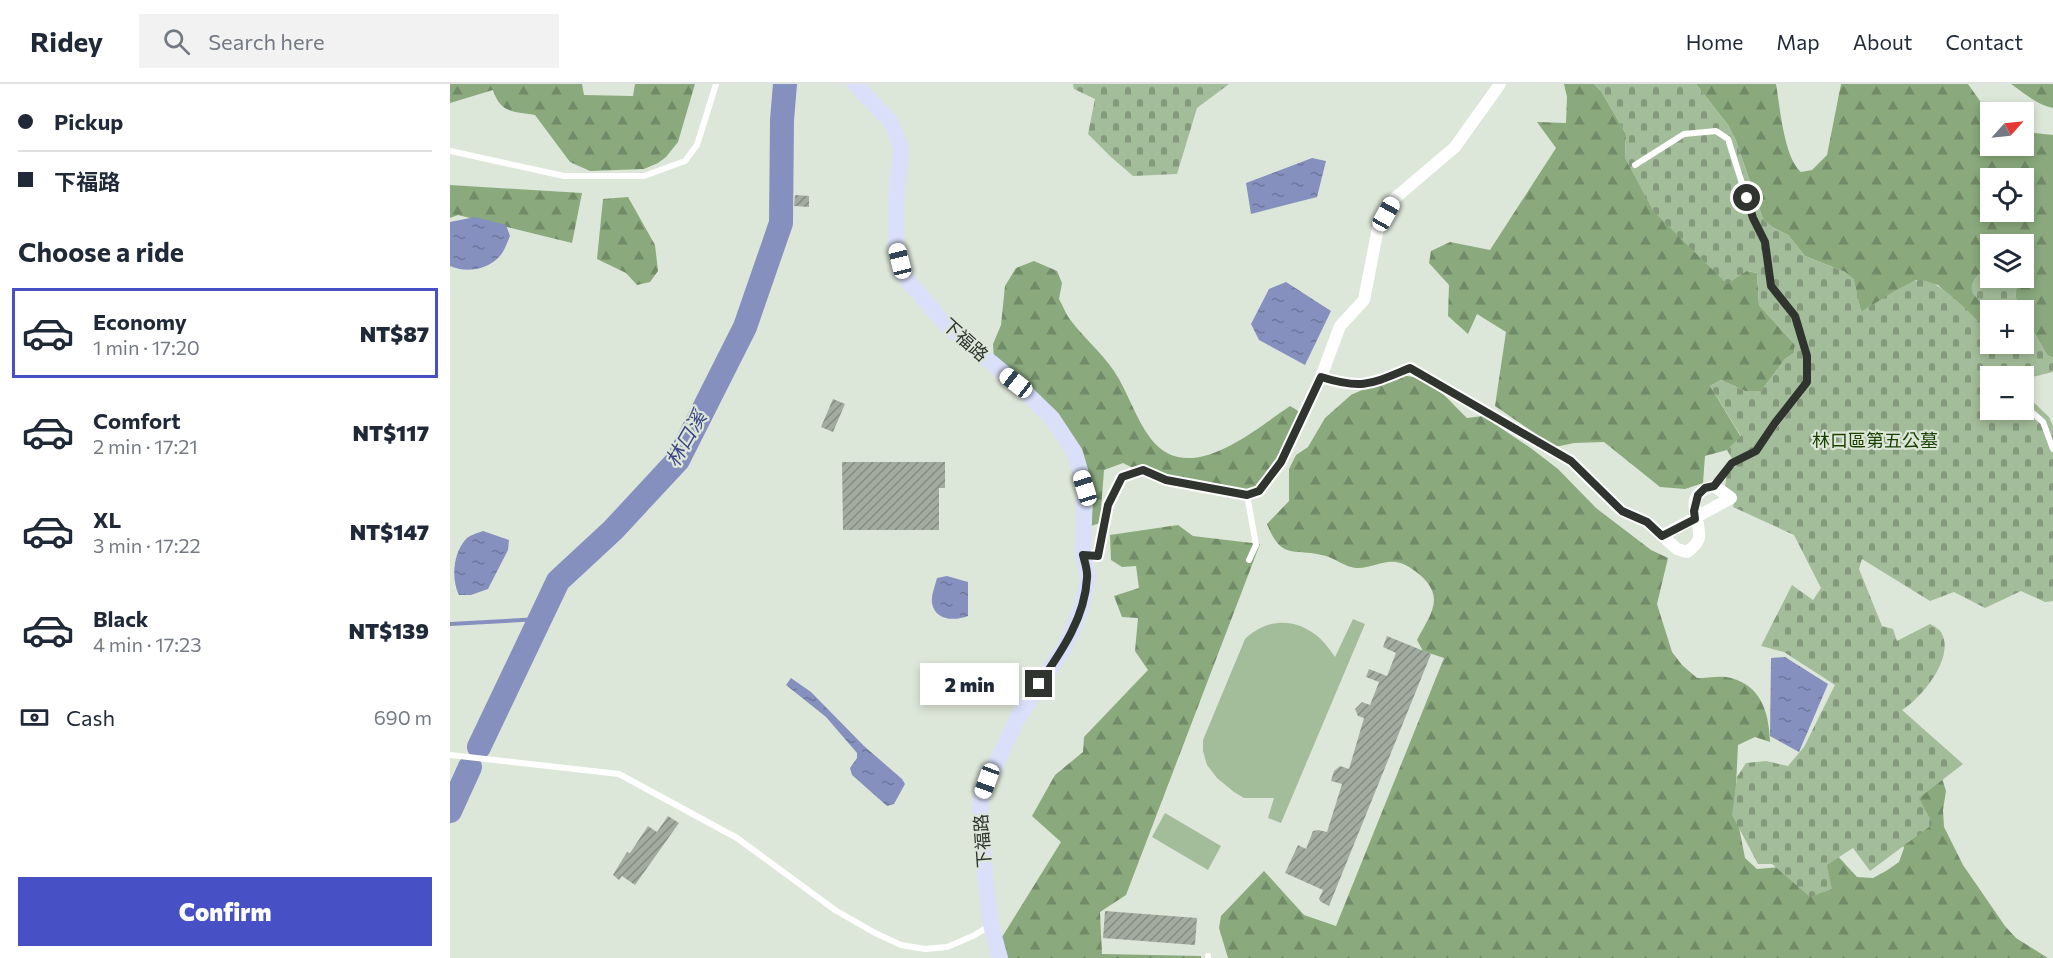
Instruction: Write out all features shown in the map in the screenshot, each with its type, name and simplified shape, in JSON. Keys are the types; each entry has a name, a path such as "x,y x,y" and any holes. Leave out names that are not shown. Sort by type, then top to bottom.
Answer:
{"main road":[{"name":"下福路","path":"855,84 891,122 901,148 896,200 896,246 904,276 946,326 1016,383 1052,418 1075,453 1085,488 1083,555 1088,576 1076,625 1066,645 1017,719 982,794 981,838 991,925 1000,958"}],"street":[{"path":"1083,555 1098,556 1108,505 1122,477 1143,470 1166,480 1247,495 1259,491 1281,462 1321,377 1340,326 1364,300 1378,228 1394,199 1455,147 1500,84"},
{"path":"1321,377 1345,384 1371,384 1410,368 1571,461 1622,511 1647,522 1662,536 1677,549 1687,552 1696,545 1699,537 1695,519 1694,511 1698,495 1705,488 1714,486 1731,498 1695,519 1662,536"}],"lane":[{"path":"450,151 564,176 644,176 685,161 697,145 716,84"},
{"path":"1635,165 1684,134 1716,131 1728,139 1753,218 1765,242 1771,286 1795,316 1807,356 1807,382 1756,451 1732,463 1714,486"},
{"path":"2034,414 2043,422 2053,449"},
{"path":"1247,495 1256,545 1249,560"},
{"path":"450,755 619,774 737,838 835,910 901,945 925,949 947,947 991,925"}],"green space":[{"path":"450,84 582,84 584,95 633,96 635,84 695,84 678,142 666,157 644,169 590,171 570,162 535,115 509,110 496,98 493,90 450,103"},
{"path":"1073,84 1229,84 1197,108 1177,174 1133,176 1088,134 1095,99 1074,89"},
{"path":"1564,84 1594,84 1601,91 1626,134 1625,158 1747,271 1757,273 1759,305 1795,345 1794,353 1785,359 1761,391 1745,391 1721,380 1710,386 1741,437 1727,450 1705,456 1703,483 1685,489 1660,487 1604,442 1574,443 1555,447 1495,406 1506,332 1477,314 1468,334 1448,316 1449,285 1429,263 1431,251 1450,242 1490,250 1556,148 1537,122 1566,123 1567,97"},
{"name":"林口區第五公墓","path":"1594,84 1696,84 1728,125 1736,141 1763,219 1772,227 1788,235 1805,256 1845,272 1854,279 1861,312 1901,287 1924,280 1944,290 1980,323 1980,354 2034,354 2034,332 2047,355 2053,358 2053,372 2034,377 2034,366 1980,366 1980,420 2034,420 2034,403 2049,417 2053,426 2053,601 2045,602 2021,591 1985,608 1954,592 1930,601 1862,559 1859,569 1882,626 1893,629 1897,641 1930,624 1941,632 1944,653 1935,676 1919,696 1902,710 1963,764 1919,798 1933,824 1870,871 1853,848 1827,865 1832,889 1810,897 1772,864 1758,864 1732,815 1737,777 1746,763 1766,761 1788,766 1804,747 1835,685 1784,652 1761,646 1792,585 1813,600 1821,588 1794,535 1733,507 1736,494 1725,486 1727,473 1736,466 1727,450 1741,436 1710,386 1721,380 1745,391 1761,391 1785,359 1794,353 1795,345 1759,305 1757,273 1747,271 1727,284 1653,211 1625,158 1626,134 1601,91"},
{"path":"1696,84 1776,84 1790,156 1801,172 1812,170 1827,155 1841,84 1968,84 1981,102 1980,156 2034,156 2034,133 2053,135 2053,358 2047,355 2034,332 2034,300 2017,300 2016,288 2034,288 2034,234 1980,234 1980,274 1972,287 1993,300 1980,300 1980,324 1938,285 1916,280 1861,312 1853,279 1845,272 1805,256 1788,235 1772,227 1763,219 1736,141 1728,125"},
{"path":"2011,84 2053,84 2053,108 2036,101"},
{"path":"450,185 582,193 572,243 458,215 450,218"},
{"path":"628,197 655,245 658,271 650,282 637,285 626,273 597,259 603,199"},
{"path":"1034,261 1057,271 1062,283 1059,299 1068,316 1109,364 1145,431 1166,453 1184,458 1202,456 1221,450 1240,440 1290,406 1303,414 1264,490 1250,495 1163,483 1123,463 1104,470 1100,523 1091,526 1093,502 1083,463 994,359 993,344 1001,325 1005,286 1016,268"},
{"path":"1979,274 1980,288 2016,288 2017,300 1980,301 1973,294 1972,289 1973,281"},
{"path":"1395,375 1418,378 1436,388 1467,418 1483,416 1558,469 1596,508 1651,550 1668,558 1657,604 1672,652 1682,665 1697,678 1731,678 1750,687 1762,702 1768,721 1770,742 1755,737 1738,745 1735,807 1745,858 1757,869 1790,866 1834,852 1857,877 1873,878 1899,862 1904,848 1899,834 1900,816 1941,775 1946,791 1943,810 1944,827 1963,865 2005,926 2016,938 2048,958 1228,958 1219,928 1221,916 1264,871 1304,915 1336,926 1444,658 1423,651 1417,640 1431,615 1434,599 1428,583 1415,571 1396,562 1356,568 1326,556 1290,551 1278,544 1267,524 1289,501 1289,469 1296,455 1308,447 1325,418 1351,395"},
{"path":"1178,525 1193,536 1260,544 1126,895 1100,912 1102,954 1201,956 1201,958 1004,958 999,942 1061,842 1032,816 1055,775 1083,752 1084,737 1148,670 1135,651 1138,618 1122,617 1114,596 1139,588 1136,566 1122,567 1111,560 1110,535"},
{"path":"1353,619 1365,624 1281,823 1268,818 1274,798 1244,798 1234,792 1217,778 1207,765 1203,751 1203,740 1245,639 1262,627 1289,623 1307,629 1316,635 1335,657"},
{"path":"1165,813 1221,846 1208,870 1152,837"}],"water":[{"path":"1312,158 1326,161 1317,197 1251,214 1246,183"},
{"path":"475,217 506,225 510,236 504,250 494,261 476,269 450,266 450,222"},
{"path":"1286,282 1331,311 1305,365 1259,340 1251,324 1269,289"},
{"path":"483,531 509,540 508,550 488,589 471,595 459,595 454,574 458,551 468,538"},
{"path":"947,576 968,582 968,616 957,619 946,618 934,609 932,597 937,578"},
{"path":"1785,657 1828,684 1799,752 1770,736 1771,658"},
{"path":"791,678 811,692 864,746 902,779 905,784 894,804 887,806 852,775 850,768 857,758 857,753 826,717 786,685"}],"building":[{"path":"795,195 809,196 809,207 794,206"},
{"path":"833,399 845,404 833,432 821,427"},
{"path":"842,462 945,462 945,488 939,488 939,530 843,530"},
{"path":"1387,636 1431,654 1329,906 1319,899 1323,890 1285,873 1298,845 1306,849 1313,831 1327,832 1342,784 1331,781 1334,771 1340,766 1349,769 1364,718 1358,716 1355,709 1362,702 1370,705 1379,682 1366,677 1369,669 1387,676 1396,653 1383,647"},
{"path":"668,816 679,823 635,885 622,876 619,880 613,875 627,852 630,853 648,826 657,832"},
{"path":"1105,911 1197,918 1195,945 1103,938"}],"waterway":[{"name":"林口溪","path":"479,747 558,581 613,530 678,460 745,327 781,223 782,120 785,84"},
{"path":"450,624 540,619"},
{"name":"林口溪","path":"450,811 470,767"}],"route":[{"path":"1039,684 1066,645 1076,625 1088,576 1083,555 1098,556 1108,505 1122,477 1143,470 1166,480 1247,495 1259,491 1281,462 1321,377 1345,384 1371,384 1410,368 1571,461 1622,511 1647,522 1662,536 1695,519 1694,511 1698,495 1705,488 1714,486 1732,463 1756,451 1807,382 1807,356 1795,316 1771,286 1765,242 1753,218 1747,198"}]}
